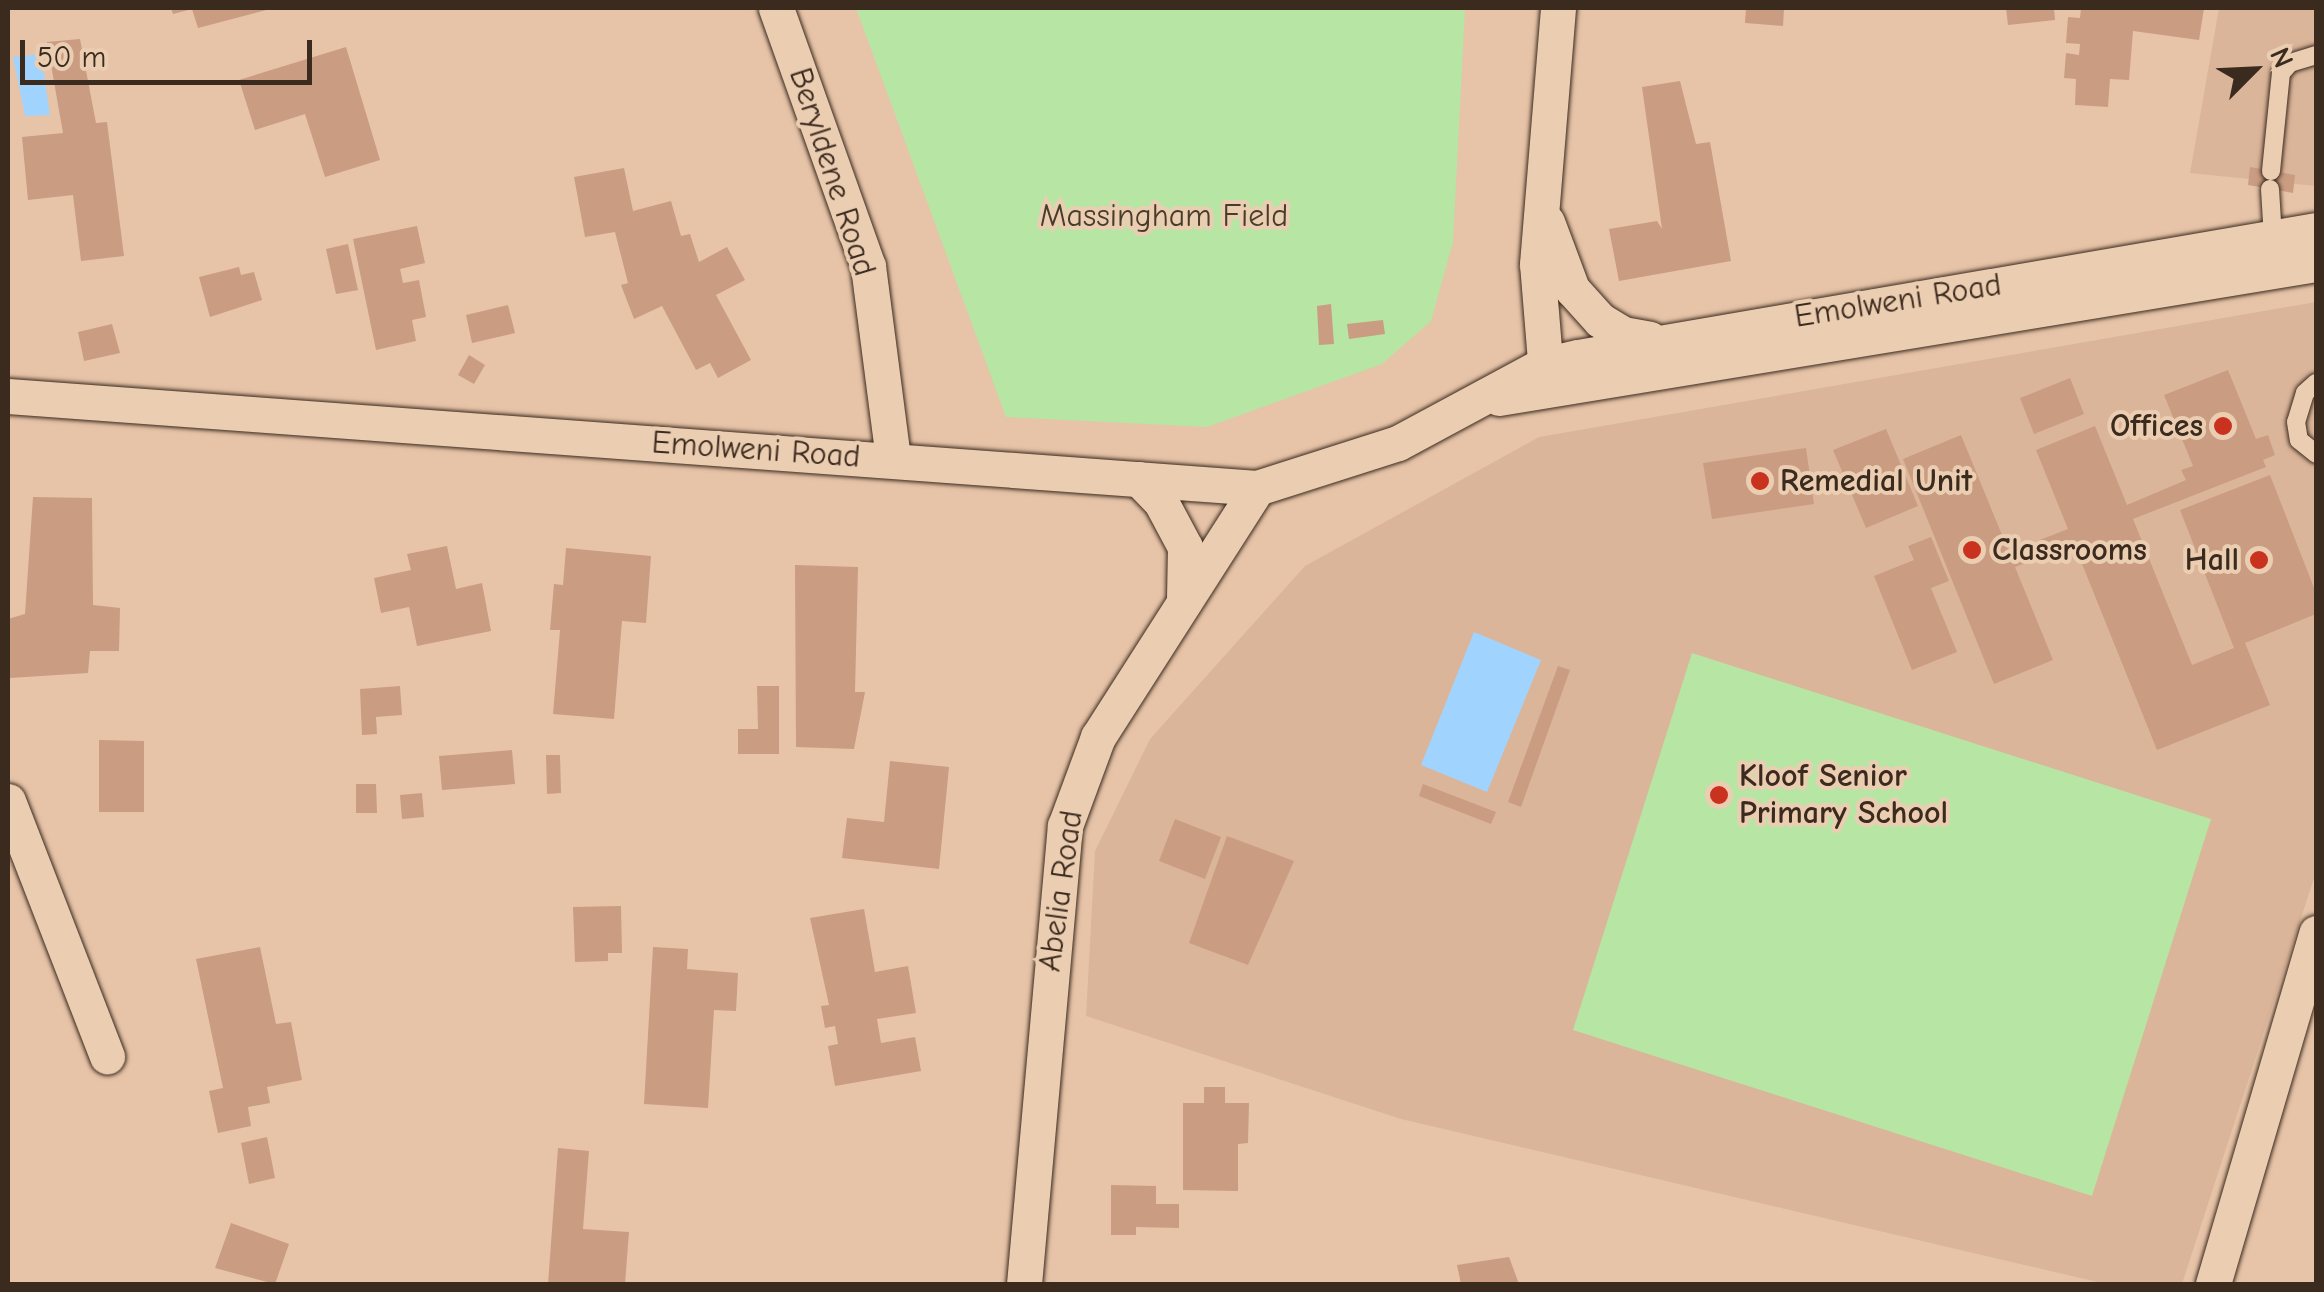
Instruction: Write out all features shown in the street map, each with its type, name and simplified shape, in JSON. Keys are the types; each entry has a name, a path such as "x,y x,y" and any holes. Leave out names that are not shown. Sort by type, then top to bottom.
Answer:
{"street":[{"name":"Beryldene Road","path":"776,8 868,266 894,458"},
{"path":"1546,378 1536,264 1544,211 1558,8"},
{"path":"1544,211 1556,255 1581,299 1623,334 1658,340"},
{"name":"Emolweni Road","path":"8,396 894,458 1257,488 1398,443 1488,399 1658,340 2316,230"},
{"name":"Emolweni Road","path":"1546,378 2316,264"},
{"path":"1139,479 1162,502 1185,546 1184,598"},
{"name":"Abelia Road","path":"1024,1284 1065,826 1098,737 1257,488"},
{"path":"8,800 106,1056"},
{"path":"2213,1284 2316,932"}],"lane":[{"path":"2273,238 2270,180 2281,73 2300,58 2316,55"},
{"path":"2316,382 2306,392 2296,422 2300,440 2316,454"}],"shaded area":[{"path":"2219,8 2316,8 2316,186 2190,173"},
{"name":"Kloof Senior Primary School","path":"2316,302 2316,872 2182,1284 2106,1284 1401,1119 1086,1016 1095,851 1150,739 1305,566 1539,437"}],"green space":[{"name":"Massingham Field","path":"856,8 1465,8 1453,242 1431,321 1382,364 1207,427 1006,417"},
{"path":"1692,653 2211,819 2092,1196 1573,1030"}],"water":[{"path":"41,54 50,115 25,116 13,57"},
{"path":"1474,632 1541,660 1487,792 1421,765"}],"building":[{"path":"171,8 270,9 198,28 192,9 173,14"},
{"path":"1746,8 1784,8 1783,26 1745,23"},
{"path":"2006,8 2054,8 2055,20 2008,25"},
{"path":"2081,8 2204,8 2199,40 2133,31 2129,80 2110,79 2108,107 2075,105 2076,79 2064,78 2066,53 2079,55 2080,44 2066,43 2068,17 2080,18"},
{"path":"80,39 96,123 107,122 124,256 81,261 73,195 28,200 22,137 63,133 47,42"},
{"path":"346,47 380,160 325,177 305,114 255,130 239,80"},
{"path":"1680,81 1696,144 1710,142 1731,261 1619,281 1609,229 1657,221 1662,229 1642,87"},
{"path":"2250,167 2295,175 2293,193 2248,185"},
{"path":"624,168 633,211 671,201 681,236 690,234 699,262 727,247 745,280 716,295 751,360 718,378 710,363 696,370 662,306 634,319 621,285 628,283 615,232 585,237 574,177"},
{"path":"417,226 425,263 400,269 403,283 419,280 426,317 412,320 416,341 376,350 353,239"},
{"path":"348,244 358,290 336,294 326,249"},
{"path":"239,267 241,275 254,272 262,300 210,317 199,277"},
{"path":"1331,304 1334,344 1319,345 1317,306"},
{"path":"508,305 515,333 472,343 466,315"},
{"path":"1383,320 1385,334 1349,339 1347,324"},
{"path":"112,324 120,353 84,361 78,332"},
{"path":"469,355 485,365 474,384 458,375"},
{"path":"2228,370 2256,439 2268,435 2275,455 2263,460 2266,467 2133,519 2192,665 2234,648 2180,510 2270,475 2316,593 2316,614 2245,643 2270,705 2157,750 2074,544 2015,567 2053,660 1994,684 1903,459 1961,435 2009,552 2068,529 2036,450 2095,426 2127,505 2186,480 2181,470 2193,466 2164,395"},
{"path":"2070,378 2084,414 2034,434 2020,398"},
{"path":"1886,429 1918,506 1866,528 1833,450"},
{"path":"1806,448 1814,504 1712,519 1703,463"},
{"path":"33,497 92,498 93,605 120,608 119,651 90,651 88,673 10,678 8,619 25,614"},
{"path":"1931,537 1949,581 1931,588 1957,652 1912,670 1874,576 1914,560 1908,546"},
{"path":"447,546 456,589 482,583 491,631 417,646 409,607 381,613 374,578 411,570 407,554"},
{"path":"566,548 651,556 646,623 622,621 614,719 553,714 560,630 550,630 554,584 563,585"},
{"path":"795,565 858,567 855,692 865,692 854,749 796,747"},
{"path":"1558,666 1570,670 1521,807 1508,802"},
{"path":"400,686 402,715 376,717 377,734 362,735 360,689"},
{"path":"757,686 779,686 779,754 738,754 738,729 758,729"},
{"path":"99,740 144,741 144,812 99,812"},
{"path":"512,750 515,784 442,790 439,756"},
{"path":"546,755 560,755 561,793 547,794"},
{"path":"890,761 949,767 939,869 842,858 847,818 884,822"},
{"path":"356,784 376,784 377,813 356,813"},
{"path":"1423,784 1496,812 1491,824 1419,796"},
{"path":"422,793 424,817 402,819 400,795"},
{"path":"1175,819 1221,837 1205,879 1159,861"},
{"path":"1227,836 1294,861 1248,965 1189,943"},
{"path":"621,906 622,953 608,953 608,961 575,962 573,907"},
{"path":"864,909 875,972 908,966 916,1013 877,1019 881,1043 915,1037 921,1071 835,1086 828,1046 838,1044 835,1026 825,1028 821,1006 829,1005 810,918"},
{"path":"260,947 276,1024 291,1022 302,1080 267,1087 270,1103 248,1107 251,1126 218,1133 209,1091 223,1088 196,959"},
{"path":"653,947 688,949 687,969 738,973 736,1011 714,1010 708,1108 644,1104"},
{"path":"1204,1087 1225,1087 1225,1103 1249,1103 1248,1143 1238,1144 1238,1191 1183,1190 1183,1103 1204,1103"},
{"path":"267,1137 275,1178 249,1184 241,1143"},
{"path":"558,1148 589,1151 583,1229 629,1232 625,1284 548,1284"},
{"path":"1111,1185 1156,1186 1156,1204 1179,1204 1179,1228 1136,1227 1136,1235 1111,1235"},
{"path":"231,1223 289,1244 275,1284 215,1268"},
{"path":"1509,1257 1519,1284 1461,1284 1457,1265"}],"place":[{"name":"Offices","path":"2223,426"},
{"name":"Remedial Unit","path":"1760,481"},
{"name":"Classrooms","path":"1972,550"},
{"name":"Hall","path":"2259,560"},
{"name":"Kloof Senior Primary School","path":"1719,795"}]}
